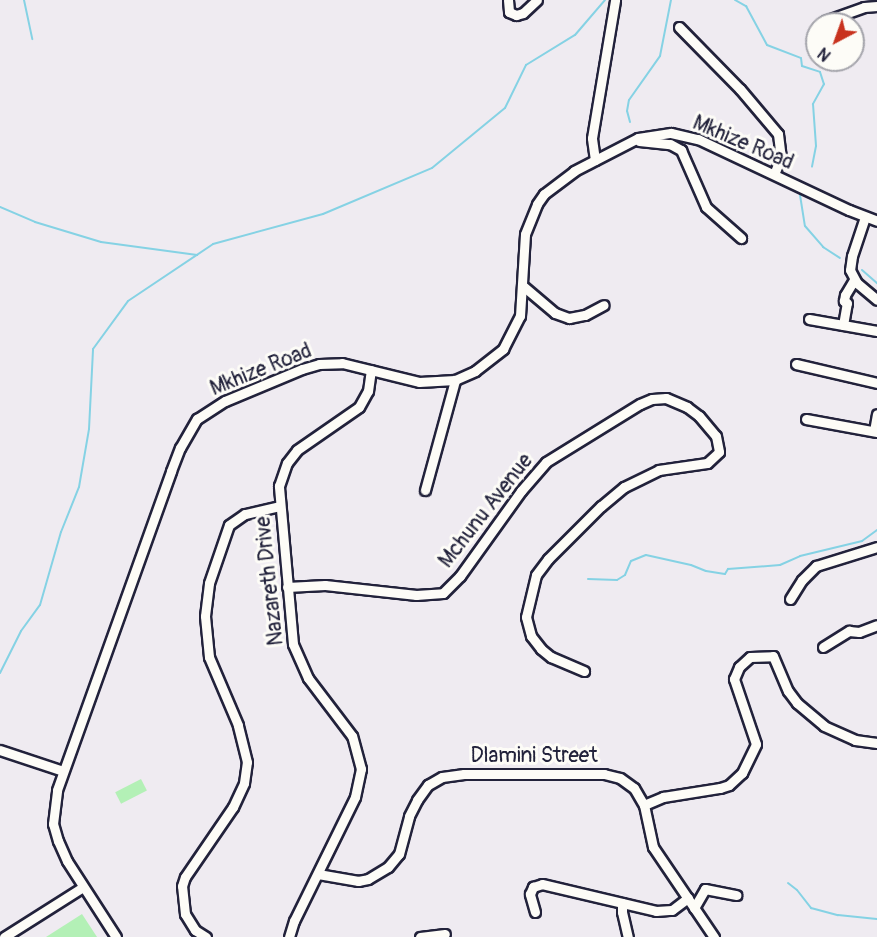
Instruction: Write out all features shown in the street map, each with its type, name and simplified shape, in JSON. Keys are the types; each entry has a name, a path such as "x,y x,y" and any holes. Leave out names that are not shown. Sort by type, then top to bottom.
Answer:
{"street":[{"path":"508,0 509,12 516,15 523,13 537,0"},
{"path":"595,159 592,138 615,0"},
{"path":"850,12 864,7 877,6"},
{"path":"679,27 704,47 778,134 781,148 774,174"},
{"name":"Mkhize Road","path":"116,937 67,861 53,824 57,790 174,463 198,419 225,400 302,369 333,363 419,382 455,380 475,371 503,349 520,316 525,234 537,204 561,180 595,159 653,134 684,135 717,147 877,221"},
{"path":"633,141 670,144 681,150 706,207 741,238"},
{"path":"866,217 850,264 854,280 877,300"},
{"path":"843,325 847,303 844,301 845,295 854,280"},
{"path":"523,286 555,313 569,318 585,315 604,305"},
{"path":"809,319 877,331"},
{"path":"796,364 877,382"},
{"name":"Nazareth Drive","path":"289,937 294,921 355,797 360,778 360,760 348,728 308,678 293,644 279,486 287,463 304,443 359,407 368,391 371,370"},
{"path":"425,490 455,380"},
{"name":"Mchunu Avenue","path":"287,588 336,585 416,595 443,593 460,576 537,471 558,453 647,401 666,398 687,407 699,416 716,436 719,452 707,464 659,470 624,488 601,506 548,559 536,575 526,617 531,636 551,657 584,671"},
{"path":"806,419 875,432 877,414"},
{"path":"206,937 195,930 185,914 182,886 185,877 233,807 244,783 248,762 240,730 209,657 205,616 209,583 229,525 245,514 279,506"},
{"path":"790,599 802,580 816,566 877,547"},
{"path":"823,647 849,631 859,632 877,625"},
{"path":"644,806 663,797 729,785 742,773 756,744 735,680 739,667 750,657 773,656 788,691 797,703 824,726 855,740 877,743"},
{"path":"0,750 63,771"},
{"name":"Dlamini Street","path":"318,874 358,881 368,879 388,867 399,854 409,816 422,792 434,781 451,774 604,774 620,778 629,784 644,806 653,846 714,937"},
{"path":"535,912 530,894 533,887 542,884 666,911 688,898"},
{"path":"4,937 83,887"},
{"path":"694,908 705,889 736,894"},
{"path":"622,903 628,937"},
{"path":"420,937 445,934"}],"green space":[{"path":"141,779 147,791 121,804 115,792"},
{"path":"82,914 97,937 46,937"}],"waterway":[{"path":"24,0 32,39"},
{"path":"0,673 21,631 40,605 61,532 79,487 89,429 93,349 128,301 213,244 323,214 432,168 505,108 526,65 575,35 605,0"},
{"path":"630,122 627,111 629,100 660,56 671,0"},
{"path":"735,0 746,6 767,45 801,58 802,66 820,72 824,84 813,104 816,146 812,167"},
{"path":"800,195 805,226 823,247 840,258"},
{"path":"0,207 35,222 101,242 197,255"},
{"path":"862,270 877,283"},
{"path":"588,579 617,580 625,575 631,561 646,555 725,574 728,569 780,565 800,556 862,541 877,530"},
{"path":"788,883 797,890 811,908 838,915 877,919"}]}
